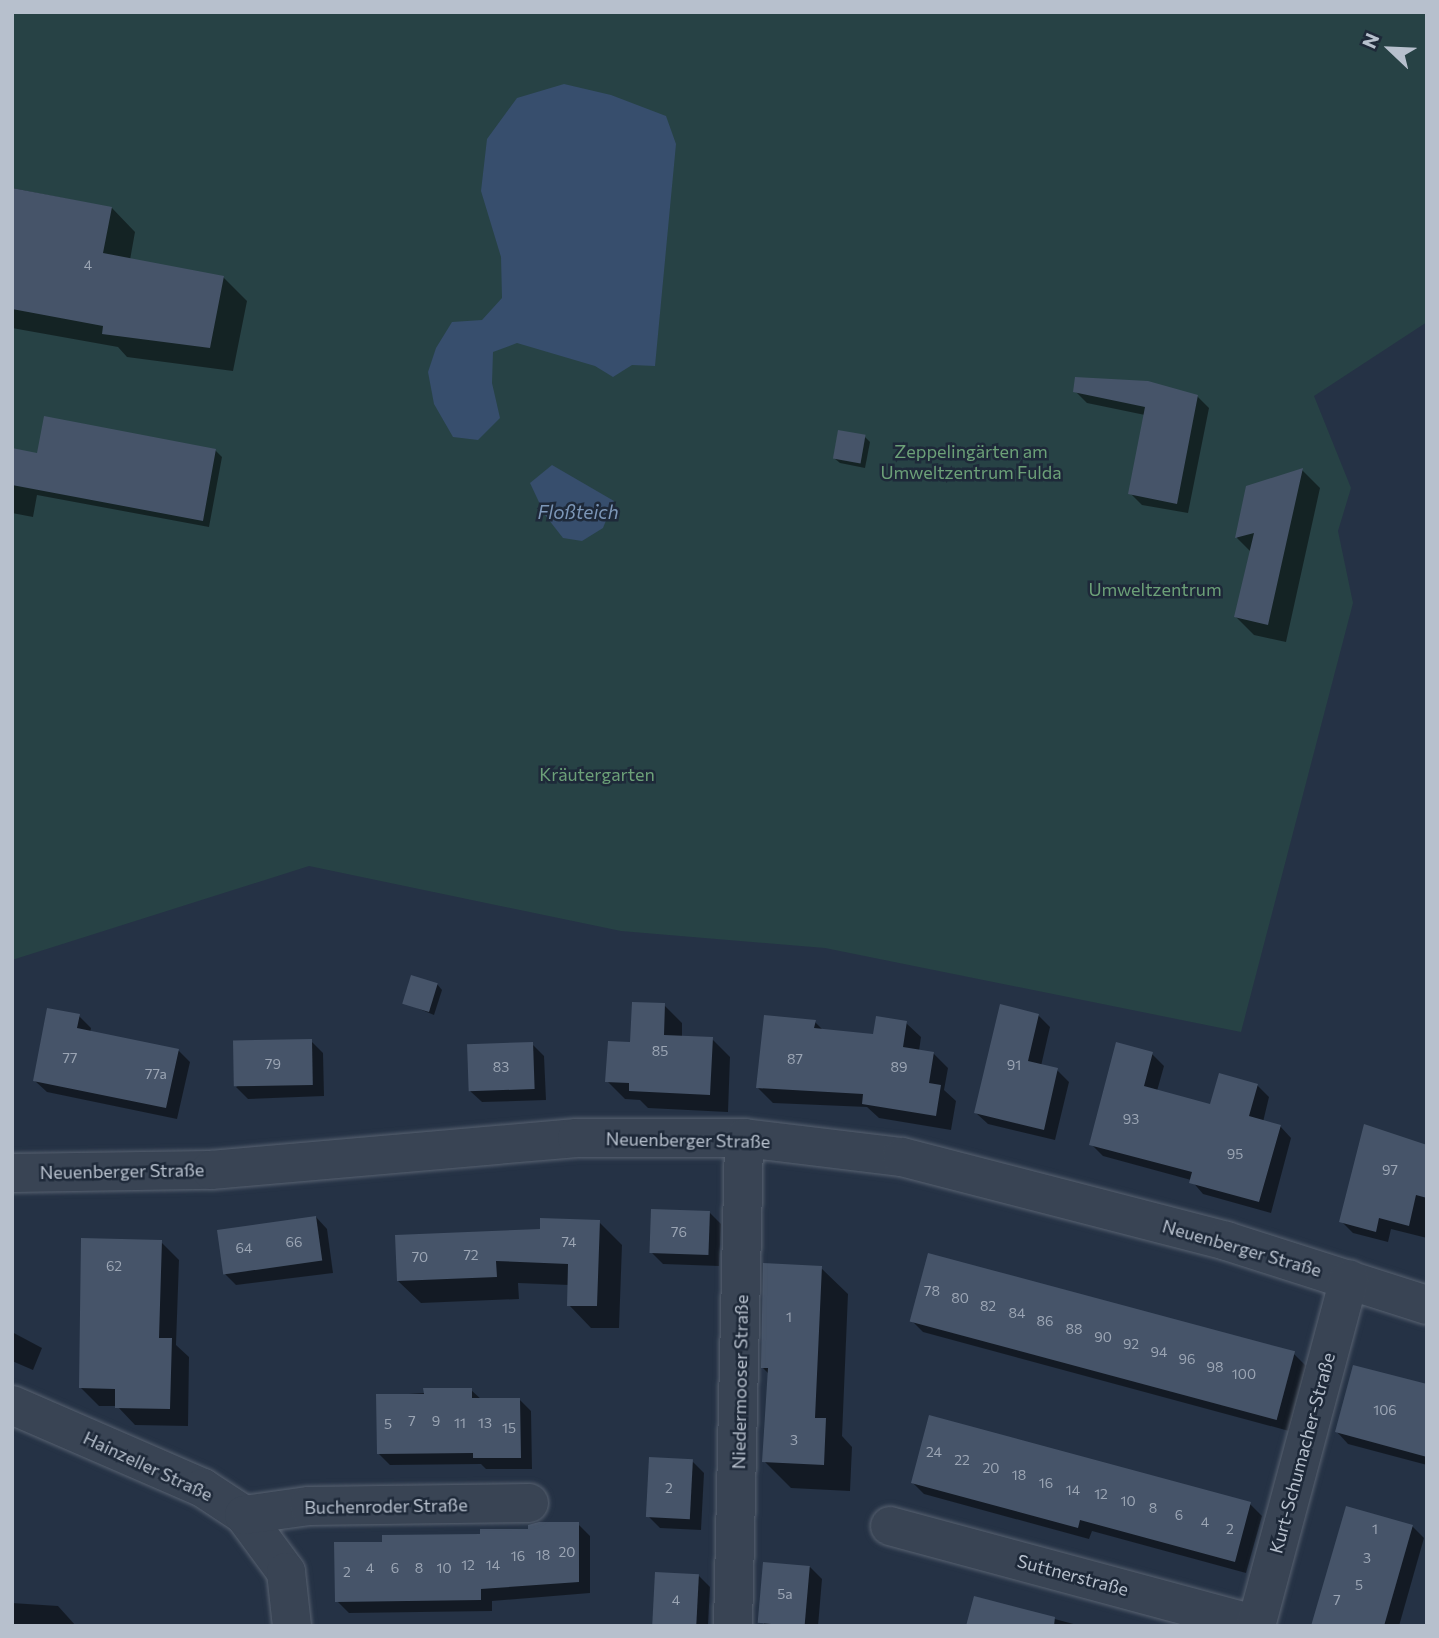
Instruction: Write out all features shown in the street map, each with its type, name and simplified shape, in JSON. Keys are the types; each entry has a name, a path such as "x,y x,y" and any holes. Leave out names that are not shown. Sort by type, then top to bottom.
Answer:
{"street":[{"name":"Neuenberger Straße","path":"12,1172 211,1170 577,1138 744,1138 902,1157 1226,1241 1427,1305"},
{"name":"Niedermooser Straße","path":"733,1626 744,1138"},
{"name":"Kurt-Schumacher-Straße","path":"1256,1625 1349,1279"},
{"name":"Hainzeller Straße","path":"12,1405 203,1488 244,1516 286,1572 292,1626"},
{"name":"Buchenroder Straße","path":"244,1516 309,1506 528,1503"},
{"name":"Suttnerstraße","path":"891,1526 1256,1625"}],"green space":[{"path":"12,12 1427,12 1427,322 1314,396 1351,488 1338,531 1353,603 1241,1032 825,948 621,931 309,866 12,960"}],"water":[{"path":"564,84 611,95 666,116 676,144 655,366 632,365 613,377 595,366 517,343 493,352 492,383 500,418 478,440 453,437 434,404 428,372 436,348 452,322 482,320 502,298 501,257 481,191 487,139 517,98"},
{"name":"Floßteich","path":"552,465 614,501 603,528 582,541 563,538 545,515 530,483"}],"building":[{"path":"12,188 112,207 103,253 224,276 210,348 102,334 103,326 12,309"},
{"path":"1075,377 1148,381 1198,395 1177,504 1128,494 1145,407 1073,392"},
{"path":"44,416 216,449 203,521 12,485 12,448 37,453"},
{"path":"838,430 866,435 861,463 833,459"},
{"path":"1303,468 1268,625 1234,617 1254,533 1235,538 1246,486"},
{"path":"411,975 438,983 429,1012 402,1004"},
{"path":"632,1002 665,1003 664,1035 713,1037 710,1095 629,1091 629,1083 605,1082 608,1041 630,1042"},
{"path":"1000,1004 1039,1014 1028,1061 1058,1068 1044,1130 974,1113"},
{"path":"47,1008 80,1014 77,1028 179,1049 166,1108 33,1081"},
{"path":"764,1015 816,1020 814,1028 873,1034 876,1016 907,1021 903,1047 934,1052 929,1083 941,1085 936,1116 862,1104 863,1094 756,1088"},
{"path":"312,1039 313,1085 234,1086 233,1040"},
{"path":"533,1042 535,1089 469,1091 467,1044"},
{"path":"1116,1042 1153,1052 1144,1086 1210,1104 1219,1073 1258,1084 1249,1116 1281,1125 1259,1202 1189,1183 1192,1172 1089,1145"},
{"path":"1364,1124 1427,1145 1427,1198 1416,1195 1409,1226 1379,1218 1376,1232 1339,1222"},
{"path":"651,1209 710,1211 708,1255 649,1253"},
{"path":"316,1216 322,1261 223,1274 217,1230"},
{"path":"540,1218 600,1220 597,1306 567,1306 568,1264 496,1261 497,1277 397,1281 395,1235 540,1229"},
{"path":"81,1238 162,1240 159,1338 172,1338 170,1409 115,1408 115,1389 79,1388"},
{"path":"928,1253 1295,1351 1277,1420 910,1322"},
{"path":"763,1263 822,1266 815,1418 826,1418 824,1465 762,1462 768,1368 761,1368"},
{"path":"1353,1365 1427,1384 1427,1457 1335,1432"},
{"path":"423,1388 472,1388 472,1398 520,1398 521,1458 473,1458 473,1453 377,1454 376,1394 424,1394"},
{"path":"929,1415 1251,1502 1235,1562 1080,1520 1078,1528 911,1483"},
{"path":"649,1457 693,1459 690,1519 646,1517"},
{"path":"1346,1506 1413,1525 1384,1626 1311,1626"},
{"path":"539,1522 579,1522 579,1582 481,1589 481,1600 335,1602 334,1542 382,1542 382,1535 480,1534 480,1529 528,1529 528,1525"},
{"path":"763,1562 810,1566 805,1626 758,1623"},
{"path":"655,1572 699,1574 696,1626 652,1626"},
{"path":"974,1596 1055,1617 1054,1626 966,1626"}],"park label":[{"name":"Zeppelingärten am Umweltzentrum Fulda","path":"971,462"},
{"name":"Umweltzentrum","path":"1155,589"},
{"name":"Kräutergarten","path":"597,774"}]}
